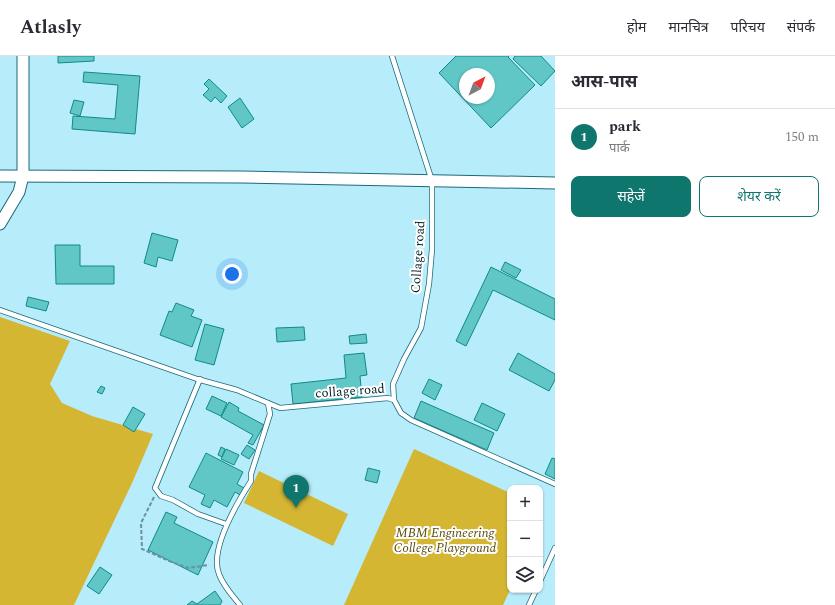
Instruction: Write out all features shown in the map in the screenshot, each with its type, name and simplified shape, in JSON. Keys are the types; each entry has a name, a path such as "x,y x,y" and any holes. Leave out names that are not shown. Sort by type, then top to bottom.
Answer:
{"street":[{"path":"0,224 19,192 23,176 23,56"},
{"path":"0,176 241,177 555,183"}],"lane":[{"name":"Collage road","path":"392,56 432,181 432,249 429,284 421,328 404,359 393,384 394,400"},
{"name":"collage road","path":"0,310 200,380 237,390 280,408 388,398 394,400 401,413 411,420 555,484"},
{"path":"200,380 155,488 161,496 174,500 198,514 226,524"},
{"path":"240,605 226,587 219,574 218,564 222,536 226,524 251,481 251,474 270,414 268,403"},
{"path":"543,574 555,548"},
{"path":"529,605 535,593"}],"path":[{"path":"158,491 141,523 142,549 169,562 188,568 218,564"}],"green space":[{"path":"0,317 70,341 50,384 62,403 92,416 153,434 133,481 74,605 0,605"},
{"name":"MBM Engineering College Playground","path":"414,449 507,492 507,593 509,593 503,605 344,605"},
{"path":"259,471 348,514 333,546 244,503"}],"building":[{"path":"58,56 94,56 94,61 58,63"},
{"path":"456,56 509,56 508,57 535,85 491,128 468,104 495,104 495,68 459,68 459,94 439,73"},
{"path":"515,56 541,56 555,71 541,86 513,59"},
{"path":"84,72 140,76 135,134 72,129 73,116 115,119 118,85 83,82"},
{"path":"209,79 227,96 221,103 215,97 211,102 203,95 209,89 204,84"},
{"path":"240,98 254,119 242,128 228,107"},
{"path":"74,100 84,102 80,116 70,113"},
{"path":"152,233 178,240 172,261 158,257 156,267 144,263"},
{"path":"55,245 80,245 80,266 114,266 114,284 56,284"},
{"path":"505,262 521,270 516,278 501,270"},
{"path":"491,267 555,299 555,320 493,290 466,346 456,341"},
{"path":"28,297 49,302 46,311 26,306"},
{"path":"176,303 194,310 191,316 202,320 192,347 160,335 169,311 172,312"},
{"path":"205,324 224,329 214,365 195,360"},
{"path":"304,327 305,340 277,342 276,328"},
{"path":"366,334 367,343 350,344 349,336"},
{"path":"364,353 367,375 360,376 362,397 293,404 291,384 346,378 344,355"},
{"path":"518,353 555,374 555,380 549,391 509,370"},
{"path":"429,379 442,385 435,400 422,393"},
{"path":"101,386 105,388 102,394 97,392"},
{"path":"212,396 227,403 221,416 206,409"},
{"path":"421,401 494,433 487,450 414,418"},
{"path":"229,402 239,408 238,411 264,425 253,445 248,443 253,435 221,417"},
{"path":"482,403 505,414 497,431 474,420"},
{"path":"133,407 145,414 134,432 123,425"},
{"path":"247,445 255,450 249,459 241,454"},
{"path":"221,447 225,449 222,457 218,455"},
{"path":"226,449 239,455 234,465 221,459"},
{"path":"206,453 243,472 237,484 244,488 240,495 235,492 227,507 214,500 210,508 201,504 205,495 189,487"},
{"path":"552,458 555,459 555,479 545,474"},
{"path":"368,468 380,471 377,483 365,480"},
{"path":"166,512 177,517 174,523 213,542 198,575 148,550"},
{"path":"100,567 112,575 99,594 87,586"},
{"path":"215,591 222,601 220,605 187,605 192,601 197,604"}],"place":[{"name":"park","path":"296,508"}]}
